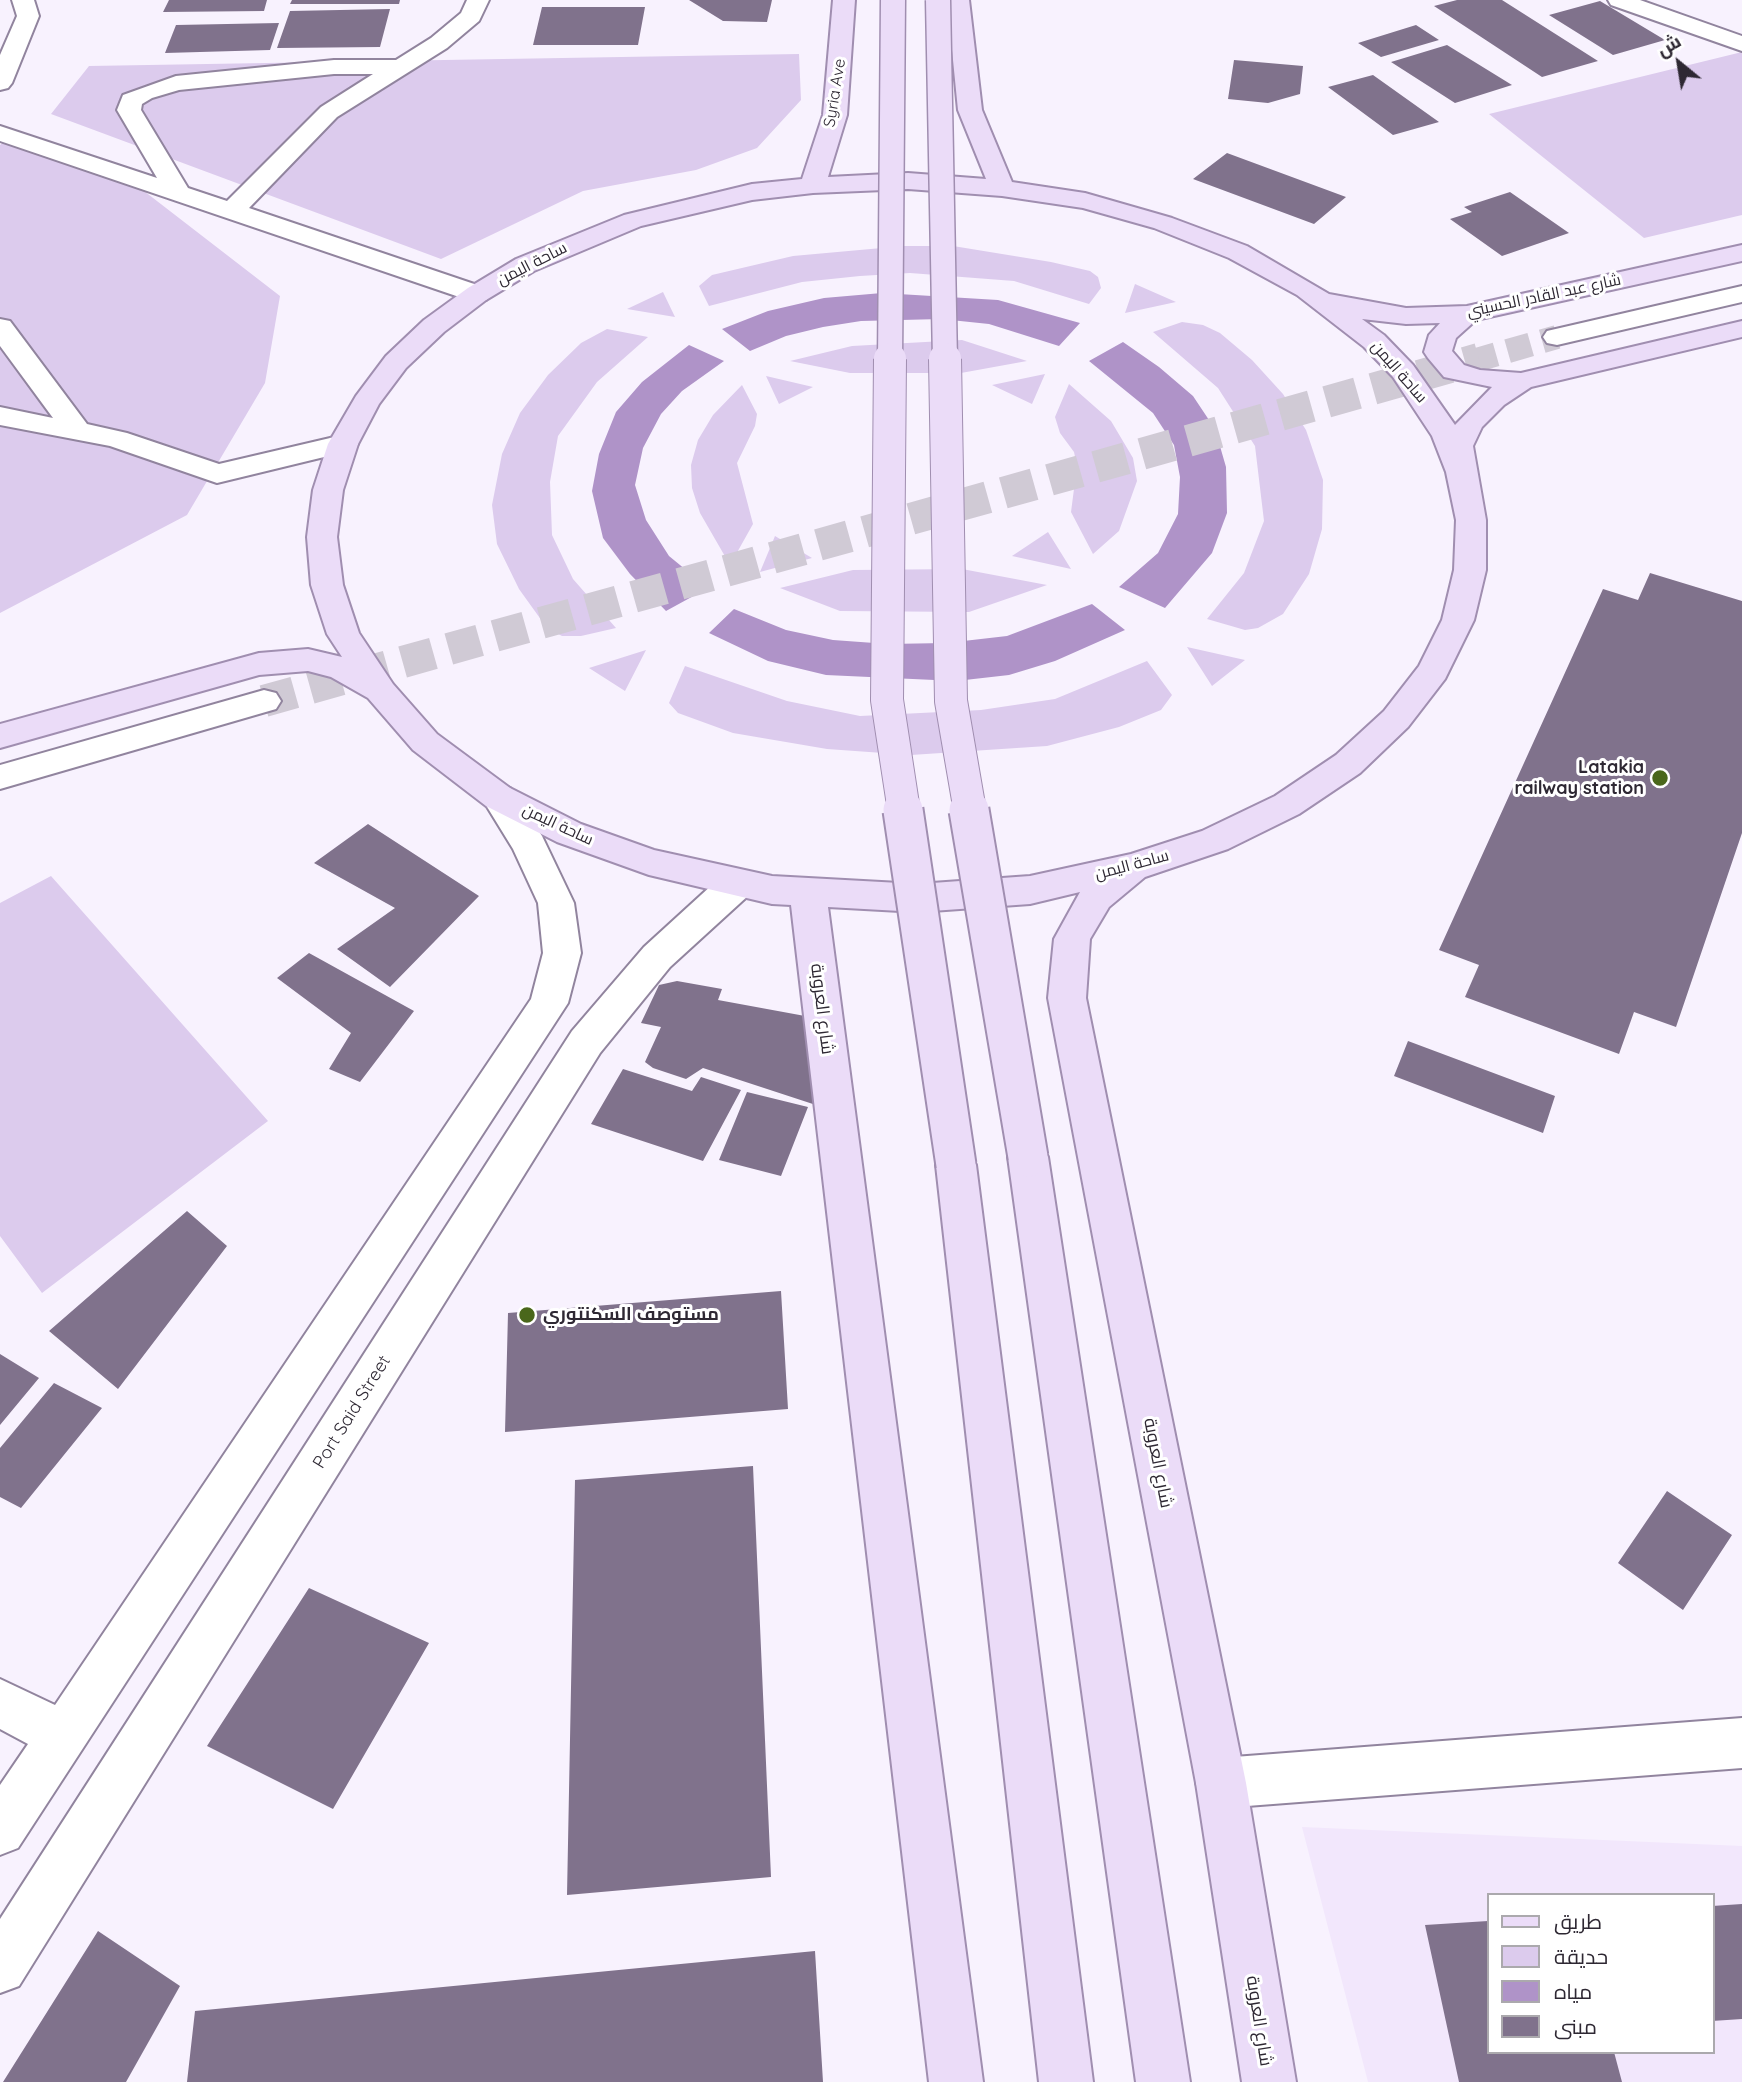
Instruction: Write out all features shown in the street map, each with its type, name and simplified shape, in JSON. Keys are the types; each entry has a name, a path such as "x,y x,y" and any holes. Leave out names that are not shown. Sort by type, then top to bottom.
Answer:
{"main road":[{"name":"Syria Ave","path":"813,185 835,114 844,0"},
{"path":"893,0 887,701 956,1165 1066,2082"},
{"path":"937,0 951,701 1028,1157 1163,2082"},
{"path":"958,0 970,110 1002,187"},
{"name":"ساحة اليمن","path":"908,181 1002,187 1085,201 1164,223 1238,252 1306,289 1374,341 1403,371 1427,403 1447,436 1461,472 1471,520 1470,570 1458,620 1433,671 1396,719 1348,764 1287,805 1215,840 1133,867 1030,890 919,898 808,894 737,884 649,862 569,833 498,797 425,742 381,692 343,634 327,585 322,537 328,490 343,444 366,402 396,362 434,326 477,294 525,265 633,220 752,192 813,185 908,181"},
{"name":"شارع عبد القادر الحسيني","path":"1306,289 1364,311 1406,316 1467,314 1742,253"},
{"path":"1467,314 1443,335 1438,352 1454,371 1478,378 1521,381 1742,329"},
{"path":"1461,472 1458,446 1470,423 1494,399 1521,381"},
{"path":"0,736 259,664 309,660 341,668 381,692"},
{"name":"شارع العروبة","path":"1133,867 1096,897 1072,939 1067,998 1220,1783 1269,2082"},
{"name":"شارع العروبة","path":"808,894 956,2082"}],"street":[{"path":"0,83 28,16 23,0"},
{"path":"231,212 329,111 404,67 471,16 478,0"},
{"path":"1619,0 1742,44"},
{"path":"180,196 129,110 131,100 176,83 334,67 404,67"},
{"path":"0,133 180,196 477,294"},
{"path":"1557,337 1742,294"},
{"path":"0,327 78,432"},
{"path":"0,416 117,439 217,474 343,444"},
{"path":"0,777 264,701"},
{"path":"0,1830 549,1003 562,953 556,904 529,845 498,797"},
{"name":"Port Said Street","path":"0,1967 586,1042 657,957 737,884"},
{"path":"0,1703 63,1735"},
{"path":"1220,1783 1742,1743"}],"shaded area":[{"path":"1302,1827 1742,1846 1742,2082 1368,2082"}],"green space":[{"path":"1742,52 1742,215 1644,238 1489,114"},
{"path":"799,54 801,100 757,148 696,170 583,191 441,259 51,114 89,66"},
{"path":"13,134 144,191 280,296 265,383 187,515 0,613 0,145"},
{"path":"904,246 953,246 1051,262 1090,271 1098,277 1101,288 1089,304 1014,281 910,273 802,282 709,306 699,286 712,275 793,256"},
{"path":"1135,284 1176,302 1125,313"},
{"path":"663,292 675,317 627,309"},
{"path":"1182,322 1203,325 1220,333 1252,360 1283,394 1306,430 1323,480 1322,529 1309,574 1283,614 1258,628 1245,630 1207,619 1244,573 1264,521 1255,446 1218,388 1153,332"},
{"path":"607,329 648,337 597,382 558,436 550,482 552,535 573,579 616,628 581,636 562,636 547,628 519,589 497,544 492,505 502,454 520,413 548,375 581,343"},
{"path":"962,340 1027,361 961,373 850,373 790,361 852,346"},
{"path":"1045,374 1032,404 992,385"},
{"path":"766,376 813,387 779,404"},
{"path":"1069,384 1111,421 1133,458 1137,481 1119,531 1093,554 1071,512 1077,466 1074,452 1060,433 1055,417"},
{"path":"742,385 757,414 755,426 737,463 753,524 730,565 700,513 692,488 691,465 698,440 713,415"},
{"path":"1048,532 1071,569 1012,556"},
{"path":"775,536 812,558 760,572"},
{"path":"962,569 1047,585 969,612 840,611 780,588 853,570"},
{"path":"1187,647 1245,660 1212,686"},
{"path":"646,650 625,691 589,668"},
{"path":"1147,661 1172,695 1161,710 1119,727 1047,746 911,755 827,749 733,733 678,713 669,703 685,666 787,701 860,716 981,710 1055,699"},
{"path":"51,876 268,1121 42,1293 0,1236 0,903"}],"water":[{"path":"882,293 998,300 1080,323 1059,346 989,324 941,319 861,321 823,327 786,336 750,351 722,329 768,311 824,298"},
{"path":"1123,342 1159,367 1193,396 1215,429 1226,467 1227,513 1212,553 1165,608 1119,587 1158,553 1178,514 1180,477 1174,445 1153,413 1089,361"},
{"path":"689,345 724,361 682,391 661,414 643,448 635,485 646,520 669,556 708,588 666,611 630,574 603,538 592,491 599,454 616,412 642,382"},
{"path":"1092,604 1125,630 1055,661 1009,675 956,681 826,675 768,661 709,633 734,609 786,630 833,640 888,644 946,643 1007,636"}],"building":[{"path":"169,0 267,0 264,11 163,12"},
{"path":"292,0 400,0 399,4 290,4"},
{"path":"689,0 772,0 767,22 723,21"},
{"path":"1457,0 1502,0 1598,61 1542,77 1434,6"},
{"path":"1600,1 1665,40 1613,55 1549,15"},
{"path":"542,7 645,7 638,45 533,45"},
{"path":"390,9 380,47 277,48 290,11"},
{"path":"279,23 270,50 165,53 176,25"},
{"path":"1416,25 1439,40 1381,57 1358,43"},
{"path":"1447,45 1512,85 1455,103 1391,62"},
{"path":"1234,60 1303,66 1300,94 1268,103 1228,99"},
{"path":"1373,75 1439,122 1393,135 1328,87"},
{"path":"1227,153 1346,197 1314,224 1193,179"},
{"path":"1510,192 1569,233 1502,256 1450,219 1472,212 1464,207"},
{"path":"1650,573 1742,601 1742,833 1676,1027 1634,1012 1619,1054 1465,997 1479,965 1439,950 1603,589 1638,600"},
{"path":"368,824 479,896 390,987 337,949 395,908 314,863"},
{"path":"309,953 414,1011 360,1082 329,1069 351,1033 277,978"},
{"path":"677,981 722,989 718,1000 805,1016 819,1106 703,1068 686,1079 653,1068 645,1062 661,1027 641,1023 659,985"},
{"path":"1408,1041 1555,1096 1543,1133 1394,1076"},
{"path":"623,1069 692,1091 701,1077 741,1090 703,1161 591,1124"},
{"path":"747,1092 808,1107 781,1176 719,1160"},
{"path":"187,1211 227,1246 118,1389 49,1331"},
{"path":"781,1291 788,1409 505,1432 508,1313"},
{"path":"0,1354 39,1378 0,1425"},
{"path":"54,1383 102,1408 21,1508 0,1497 0,1448"},
{"path":"753,1466 771,1877 567,1895 575,1480"},
{"path":"1667,1491 1732,1535 1683,1610 1618,1563"},
{"path":"309,1588 429,1643 333,1809 207,1746"},
{"path":"1742,1904 1742,2019 1714,2021 1714,1906"},
{"path":"1486,1921 1486,2054 1615,2054 1622,2082 1459,2082 1425,1925"},
{"path":"98,1931 180,1986 126,2082 3,2082"},
{"path":"815,1951 823,2082 187,2082 195,2011"}],"tunnel":[{"path":"1473,361 1557,337"},
{"path":"264,701 1479,359"}],"place":[{"name":"Latakia railway station","path":"1660,778"},
{"name":"مستوصف السكنتوري","path":"527,1315"}]}
